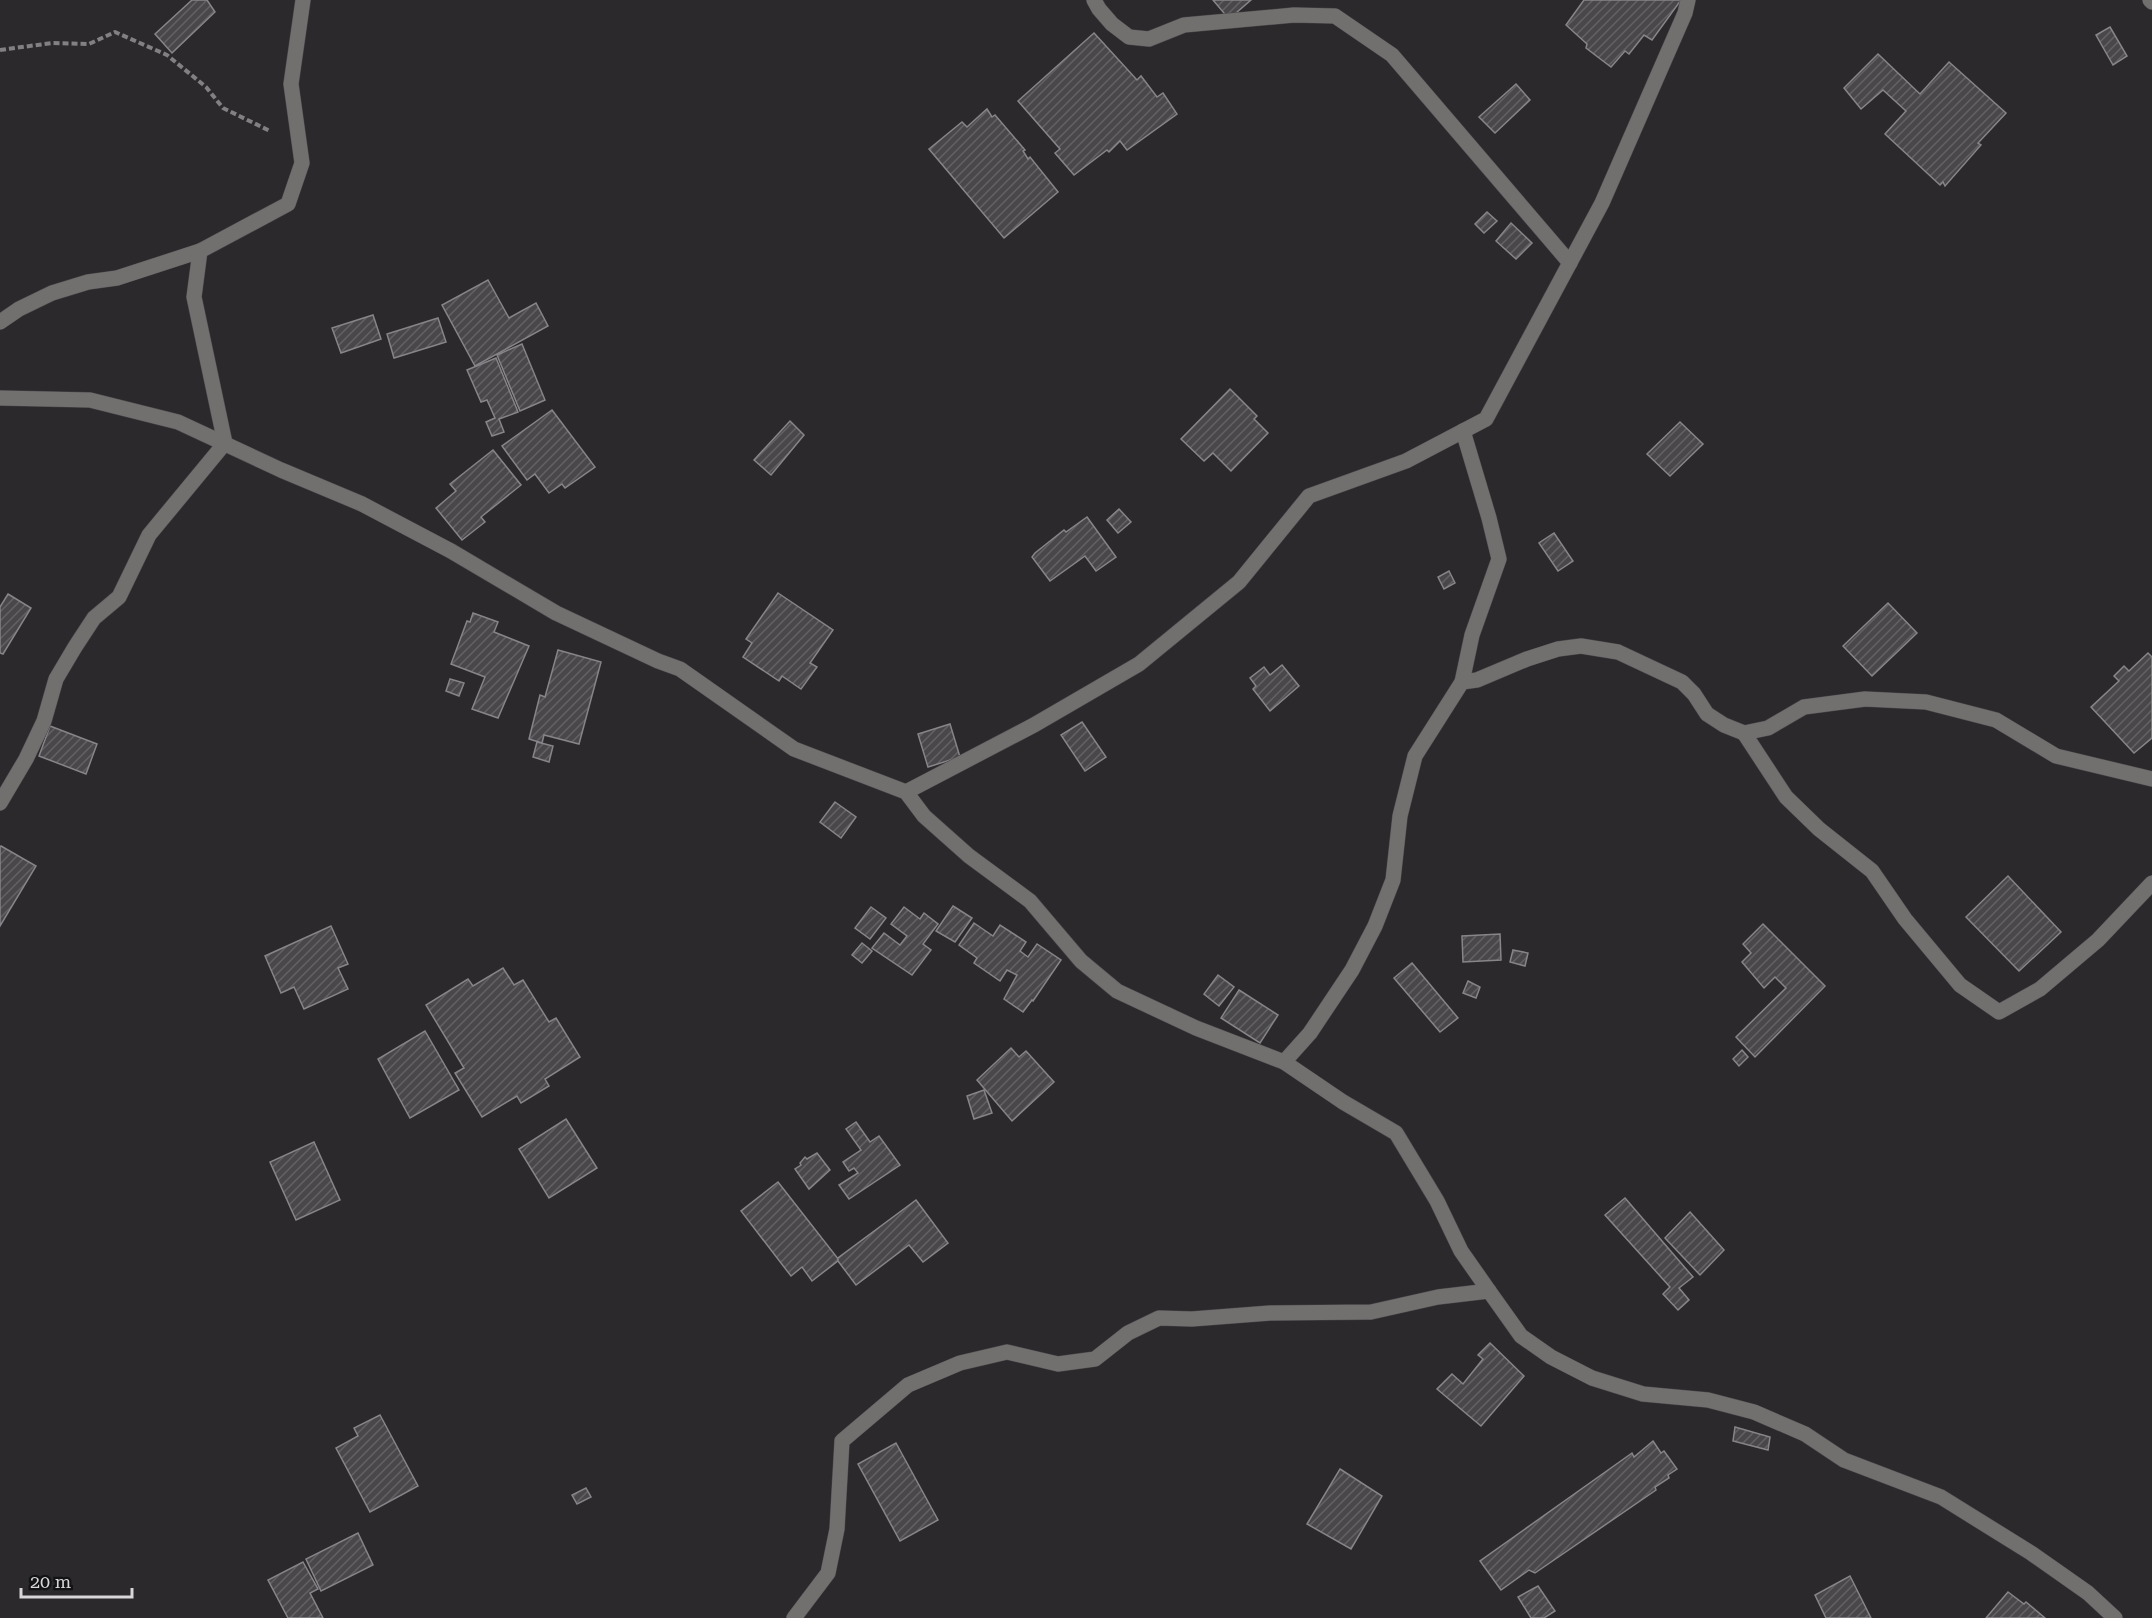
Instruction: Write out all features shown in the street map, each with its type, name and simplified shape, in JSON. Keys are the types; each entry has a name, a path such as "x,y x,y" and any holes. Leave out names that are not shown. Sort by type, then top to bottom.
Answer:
{"street":[{"path":"0,322 19,309 52,293 88,282 117,278 200,251 288,204 302,163 291,84 303,0"},
{"path":"1094,0 1112,24 1129,36 1149,39 1184,25 1294,15 1335,16 1392,55 1570,263"},
{"path":"906,792 1034,725 1139,664 1239,582 1309,496 1406,460 1486,419 1602,203 1685,13 1688,0"},
{"path":"200,251 194,297 225,443"},
{"path":"0,398 90,400 178,422 281,470 362,504 451,551 556,613 680,669 795,749 906,792 924,816 969,856 1030,901 1081,961 1117,991 1196,1028 1284,1062 1342,1102 1396,1133 1437,1201 1461,1251 1521,1336 1551,1356 1592,1378 1643,1394 1708,1400 1754,1412 1805,1434 1844,1460 1941,1497 2031,1553 2088,1593 2115,1618"},
{"path":"1284,1062 1310,1033 1352,970 1375,926 1393,880 1400,816 1415,756 1462,682 1472,635 1499,559 1463,431"},
{"path":"0,803 26,759 44,721 57,679 75,647 94,618 119,597 149,535 225,443"},
{"path":"1462,682 1477,680 1557,649 1581,646 1618,652 1682,682 1694,694 1707,714 1724,725 1744,733 1768,728 1804,707 1865,699 1926,702 1996,720 2056,756 2152,779"},
{"path":"1744,733 1786,797 1819,829 1872,871 1905,919 1960,985 1999,1012 2040,989 2098,940 2152,883"},
{"path":"794,1618 828,1573 837,1529 842,1441 908,1385 960,1363 1007,1352 1058,1364 1095,1359 1128,1333 1159,1318 1192,1319 1270,1313 1371,1312 1438,1297 1489,1291"}],"path":[{"path":"0,50 52,43 89,44 115,32 167,55 206,87 222,108 244,117 299,147"}],"building":[{"path":"192,0 207,0 215,12 172,53 155,34"},
{"path":"1213,0 1251,0 1229,19"},
{"path":"1584,0 1681,0 1652,40 1644,35 1629,54 1625,51 1611,67 1586,48 1587,44 1566,25"},
{"path":"2110,27 2127,56 2113,65 2096,35"},
{"path":"1094,33 1137,80 1141,76 1157,97 1163,93 1177,114 1127,150 1120,141 1109,152 1107,150 1074,175 1055,153 1060,149 1018,101"},
{"path":"1878,54 1920,94 1949,62 2006,113 1978,143 1981,145 1945,186 1943,182 1940,185 1885,134 1906,111 1883,90 1861,109 1844,88"},
{"path":"1516,84 1530,100 1495,133 1479,117"},
{"path":"987,109 1025,150 1023,151 1028,159 1030,157 1058,192 1004,238 929,149 962,122 967,127"},
{"path":"1487,212 1497,221 1484,233 1475,224"},
{"path":"1511,223 1532,243 1516,259 1496,241"},
{"path":"488,280 509,318 536,303 548,326 475,366 442,305"},
{"path":"373,315 381,339 341,353 332,328"},
{"path":"438,318 446,342 394,358 387,334"},
{"path":"522,344 545,400 520,411 497,355"},
{"path":"496,358 518,412 499,419 504,432 492,436 486,422 495,418 487,400 481,402 467,370"},
{"path":"1230,389 1257,416 1254,419 1268,433 1231,471 1213,453 1204,461 1181,439"},
{"path":"552,410 595,467 565,488 562,484 549,493 535,474 527,480 502,446"},
{"path":"790,421 804,435 771,475 754,460"},
{"path":"1680,422 1703,444 1670,476 1647,454"},
{"path":"493,450 521,485 481,517 485,522 462,540 436,508 456,491 450,484"},
{"path":"1119,509 1131,522 1118,533 1107,520"},
{"path":"1087,517 1116,557 1096,571 1085,556 1050,581 1032,557 1064,530 1066,532"},
{"path":"1554,533 1573,561 1558,571 1539,543"},
{"path":"1449,571 1455,583 1444,589 1438,577"},
{"path":"778,593 833,630 810,663 817,667 801,689 782,676 779,681 743,657 752,643 746,639"},
{"path":"8,594 31,608 3,654 0,653 0,607"},
{"path":"1888,603 1917,633 1872,676 1843,646"},
{"path":"473,613 498,622 494,632 529,646 498,718 472,709 485,677 451,664 467,621 470,622"},
{"path":"558,650 601,662 579,744 544,735 542,743 529,739 540,695 545,697"},
{"path":"2148,653 2152,657 2152,738 2134,753 2091,707 2119,681 2114,676 2124,666 2129,671"},
{"path":"1282,665 1299,686 1270,711 1253,689 1256,686 1250,678 1264,667 1270,675"},
{"path":"450,679 464,683 459,696 446,691"},
{"path":"1082,722 1106,757 1085,771 1061,735"},
{"path":"950,724 960,757 928,767 918,734"},
{"path":"50,726 97,744 86,774 39,756"},
{"path":"537,742 553,746 549,762 533,757"},
{"path":"835,802 856,817 841,838 820,822"},
{"path":"0,847 36,866 0,926"},
{"path":"2008,876 2061,932 2019,971 1966,917"},
{"path":"953,906 972,918 955,942 936,931"},
{"path":"871,907 886,918 870,939 855,928"},
{"path":"904,907 920,919 924,913 938,924 923,944 931,950 912,975 872,948 884,933 900,945 907,936 891,924"},
{"path":"974,923 993,936 1000,925 1026,942 1020,951 1028,957 1037,944 1061,960 1023,1012 1004,999 1017,975 1007,970 1000,981 974,963 977,958 959,945"},
{"path":"1763,924 1825,986 1755,1057 1736,1037 1786,988 1775,977 1764,988 1742,962 1751,953 1743,944"},
{"path":"331,926 348,964 338,968 348,989 304,1009 294,987 281,993 265,956"},
{"path":"1500,934 1501,960 1463,962 1462,936"},
{"path":"862,943 872,951 862,963 852,955"},
{"path":"1513,950 1528,953 1525,966 1510,962"},
{"path":"1412,963 1458,1018 1440,1032 1394,978"},
{"path":"503,968 514,985 523,980 549,1022 556,1018 580,1057 545,1079 549,1086 521,1103 517,1096 482,1117 455,1073 464,1068 426,1005 468,979 473,986"},
{"path":"1218,975 1234,987 1219,1006 1204,994"},
{"path":"1468,981 1480,987 1476,998 1463,993"},
{"path":"1239,990 1278,1015 1260,1043 1221,1018"},
{"path":"425,1031 459,1090 410,1118 378,1059"},
{"path":"1011,1048 1019,1057 1026,1051 1054,1082 1012,1121 977,1080"},
{"path":"1742,1050 1748,1057 1739,1066 1733,1059"},
{"path":"984,1090 992,1113 974,1119 967,1096"},
{"path":"566,1119 597,1168 549,1198 519,1149"},
{"path":"856,1122 870,1142 879,1136 900,1165 849,1199 839,1185 858,1173 854,1168 849,1171 843,1162 861,1150 846,1129"},
{"path":"314,1142 340,1200 296,1220 270,1162"},
{"path":"817,1153 830,1170 809,1189 795,1169 801,1165 805,1157 807,1159"},
{"path":"778,1182 839,1260 812,1281 802,1267 791,1276 741,1211"},
{"path":"1625,1198 1693,1277 1679,1288 1689,1300 1678,1310 1663,1294 1670,1287 1605,1215"},
{"path":"916,1200 948,1243 923,1262 909,1245 856,1285 838,1258"},
{"path":"1690,1212 1724,1250 1700,1275 1665,1238"},
{"path":"1490,1343 1524,1376 1481,1426 1437,1389 1452,1374 1463,1384 1483,1359 1478,1355"},
{"path":"380,1415 418,1486 370,1512 336,1448 358,1436 354,1428"},
{"path":"1735,1427 1770,1437 1768,1450 1733,1441"},
{"path":"1653,1441 1661,1453 1664,1451 1677,1469 1668,1475 1669,1478 1655,1487 1656,1490 1535,1573 1529,1570 1501,1590 1480,1561 1632,1453 1634,1457"},
{"path":"896,1443 938,1520 900,1541 858,1464"},
{"path":"1340,1469 1382,1496 1351,1549 1307,1524"},
{"path":"586,1488 591,1497 577,1504 572,1495"},
{"path":"358,1533 373,1565 321,1591 306,1559"},
{"path":"303,1562 318,1589 310,1593 323,1618 288,1618 268,1580"},
{"path":"1850,1576 1871,1618 1826,1618 1815,1595"},
{"path":"1538,1586 1555,1611 1544,1618 1531,1618 1518,1597"},
{"path":"2008,1592 2024,1604 2026,1602 2045,1618 1986,1618"}]}
